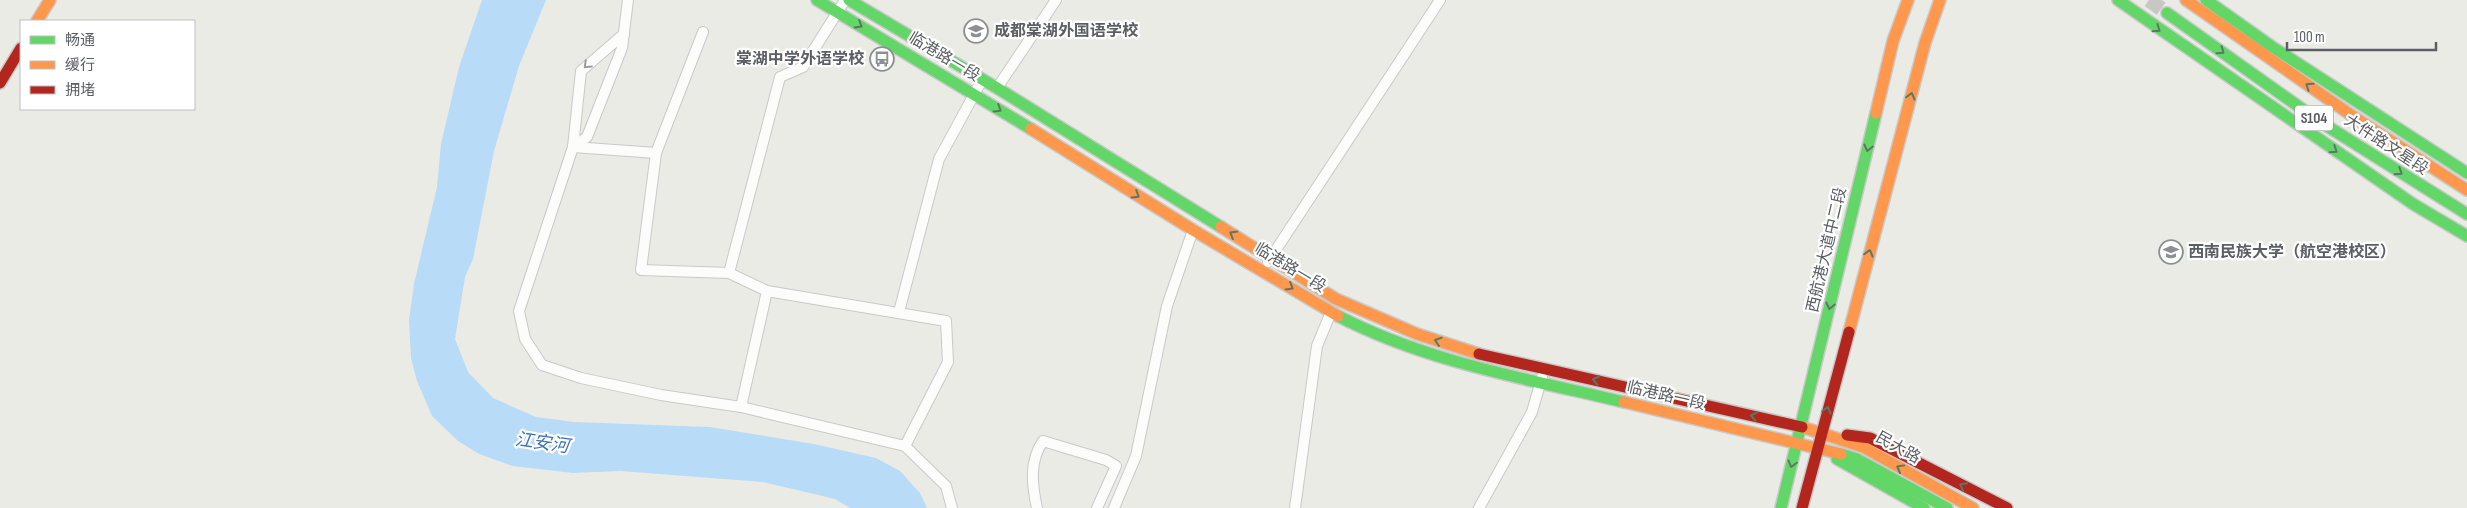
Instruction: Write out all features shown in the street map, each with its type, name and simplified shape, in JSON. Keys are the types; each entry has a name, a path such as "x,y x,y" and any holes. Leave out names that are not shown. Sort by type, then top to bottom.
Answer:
{"main road":[{"path":"38,20 50,0"},
{"name":"临港路一段","path":"817,0 974,94 1193,230 1330,312 1358,326 1449,361 1541,384 1798,442"},
{"name":"临港路一段","path":"849,0 997,88 1336,299 1385,322 1445,344 1543,369 1802,427"},
{"name":"西航港大道中二段","path":"1780,508 1802,427 1893,41 1908,0"},
{"path":"1802,508 1925,44 1940,0"},
{"path":"2118,0 2413,204 2467,236"},
{"name":"大件路文星段","path":"2186,0 2351,115 2467,190"},
{"path":"2206,0 2271,46 2467,173"},
{"name":"大件路文星段","path":"2167,13 2319,121 2467,214"},
{"path":"0,83 20,50"},
{"name":"民大路","path":"1802,427 1863,447 1974,508"},
{"path":"1821,432 1870,438 2006,508"},
{"name":"民大路","path":"1798,442 1857,459 1947,508"},
{"path":"1817,447 1924,508"}],"street":[{"path":"573,147 587,137 622,48 628,0"},
{"path":"729,273 780,77 803,67 845,0"},
{"path":"997,88 1056,0"},
{"path":"1263,271 1440,0"},
{"path":"703,32 656,153 641,270 729,273 767,291 946,320 948,362 904,446"},
{"path":"624,34 580,71 573,147 519,311 525,339 542,365 581,378 643,391 741,407 904,446 946,486 952,508"},
{"path":"899,312 939,159 982,80"},
{"path":"573,147 656,153"},
{"path":"1114,508 1136,456 1167,306 1193,230"},
{"path":"741,407 767,291"},
{"path":"1295,508 1317,346 1330,312"},
{"path":"1479,508 1532,412 1541,384 1543,369"},
{"path":"1037,508 1032,486 1035,453 1043,441 1106,460 1116,466 1096,508"}],"water":[{"name":"江安河","path":"482,0 546,0 519,66 494,151 473,259 465,277 455,339 468,372 493,398 536,417 574,422 710,427 814,444 876,458 900,471 920,493 927,508 850,508 835,499 763,482 620,471 573,473 513,466 479,454 458,441 432,416 417,381 411,358 409,320 414,284 437,187 441,144 459,67"}],"tunnel":[{"path":"2149,0 2167,13"}],"traffic: fast":[{"path":"817,0 1031,129"},
{"path":"849,0 997,88 1221,227"},
{"path":"2118,0 2413,204 2467,236"},
{"path":"2206,0 2271,46 2467,173"},
{"path":"2167,13 2319,121 2467,214"},
{"path":"1781,508 1876,113"},
{"path":"1338,316 1407,346 1478,368 1624,402"},
{"path":"1841,454 1857,459 1947,508"},
{"path":"1837,459 1924,508"}],"traffic: slow":[{"path":"38,20 50,0"},
{"path":"1876,113 1893,41 1908,0"},
{"path":"1849,332 1925,43 1940,0"},
{"path":"2186,0 2351,115 2467,190"},
{"path":"1031,129 1193,230 1338,316"},
{"path":"1221,227 1336,299 1417,334 1479,354"},
{"path":"1624,402 1841,454"},
{"path":"1802,427 1863,447 1973,508"}],"traffic: jam":[{"path":"0,83 20,50"},
{"path":"1802,508 1849,332"},
{"path":"1479,354 1802,427"},
{"path":"1847,435 1870,438 2007,508"}],"place":[{"name":"成都棠湖外国语学校","path":"976,31"},
{"name":"棠湖中学外语学校","path":"882,59"},
{"name":"西南民族大学（航空港校区）","path":"2171,252"}]}
